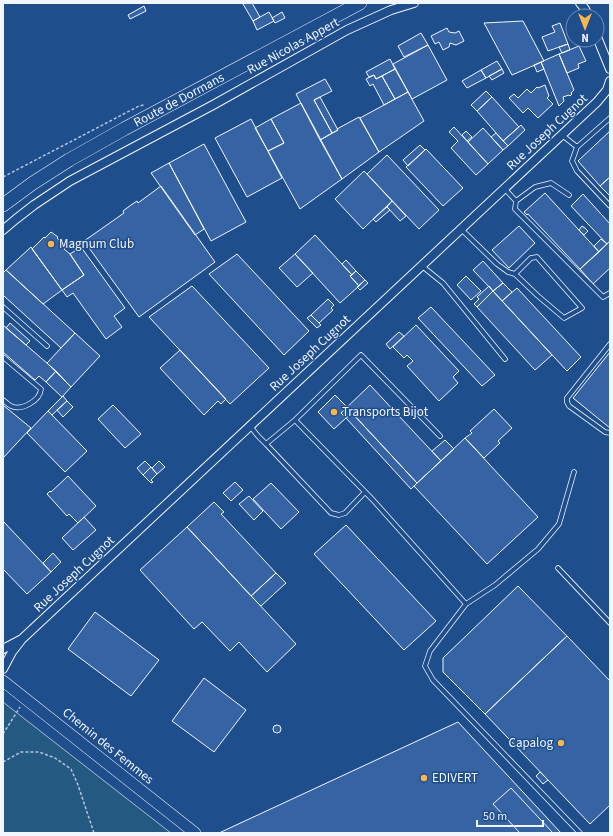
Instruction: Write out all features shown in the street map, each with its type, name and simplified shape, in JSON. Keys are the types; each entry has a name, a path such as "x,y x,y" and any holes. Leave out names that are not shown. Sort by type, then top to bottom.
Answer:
{"main road":[{"name":"Route de Dormans","path":"3,206 33,183 69,160 360,3"}],"street":[{"name":"Rue Nicolas Appert","path":"3,230 34,205 70,181 213,105 347,30 391,10 414,3"},
{"path":"601,48 610,69"},
{"name":"Rue Joseph Cugnot","path":"3,669 12,652 22,639 561,135 603,95 610,83"},
{"name":"Rue Joseph Cugnot","path":"3,649 22,639"},
{"name":"Chemin des Femmes","path":"3,680 195,833"}],"lane":[{"path":"610,118 577,147 572,161 577,172 610,206"},
{"path":"561,135 577,147"},
{"path":"569,195 551,183 535,187 516,201 515,209 603,297 610,293"},
{"path":"504,188 516,201"},
{"path":"460,229 497,264 508,272 515,274 564,318 582,308 537,257 530,258 515,274"},
{"path":"421,266 443,283 505,358"},
{"path":"3,307 47,346"},
{"path":"610,344 568,398 567,402 569,406 605,432 610,433"},
{"path":"266,444 295,420 361,355 440,436"},
{"path":"3,357 41,389 41,392 31,403 19,408 11,406 3,400"},
{"path":"295,420 383,511 466,604"},
{"path":"250,426 331,513 339,515 345,513 365,492"},
{"path":"574,472 559,524 538,549 495,585 466,604 430,651 424,666 432,680 580,833"},
{"path":"558,568 610,623"}],"path":[{"path":"3,177 139,106 148,105 154,108 157,112"},
{"path":"3,734 23,703"},
{"path":"3,762 21,752 39,752 55,758 71,770 78,785 94,833"}],"shaded area":[{"path":"3,702 167,830 171,833 3,833"}],"building":[{"path":"252,3 260,17 253,21 243,4"},
{"path":"144,6 146,11 130,19 128,15"},
{"path":"269,12 274,21 257,30 253,21"},
{"path":"282,12 285,18 275,23 272,18"},
{"path":"523,21 544,61 512,75 484,23"},
{"path":"560,23 565,36 565,45 548,51 542,37 555,32 552,26"},
{"path":"447,28 449,32 455,33 459,31 464,41 456,45 450,43 449,47 443,50 439,42 435,44 431,36"},
{"path":"421,33 428,45 404,57 398,46"},
{"path":"428,45 447,80 412,99 393,64"},
{"path":"565,45 565,48 569,48 570,50 562,53 559,47"},
{"path":"574,48 580,48 586,61 578,64 579,68 567,73 559,54"},
{"path":"559,54 574,90 570,96 563,97 564,101 559,106 541,62"},
{"path":"390,59 395,69 376,79 374,75 369,77 366,72"},
{"path":"497,61 502,69 486,78 481,70"},
{"path":"541,62 544,69 537,72 534,65"},
{"path":"395,69 408,92 395,99 382,76"},
{"path":"502,69 504,73 492,80 489,76"},
{"path":"481,70 486,78 467,88 462,81"},
{"path":"374,75 376,79 382,76 395,99 384,105 373,84 370,86 366,79"},
{"path":"325,79 332,91 314,100 332,133 320,140 296,94"},
{"path":"545,85 549,96 547,98 553,104 538,118 528,108 523,113 509,98 514,94 518,98 527,89 531,93 537,87 538,88"},
{"path":"486,91 492,97 477,111 471,105"},
{"path":"408,92 424,121 379,152 360,118"},
{"path":"320,97 338,130 332,133 314,100"},
{"path":"492,97 519,127 503,141 477,111"},
{"path":"301,103 342,179 300,209 268,151 284,143 271,119"},
{"path":"359,117 379,152 342,179 320,140"},
{"path":"251,119 282,178 247,197 215,138"},
{"path":"271,119 284,143 268,151 255,128"},
{"path":"521,125 525,130 508,146 503,141"},
{"path":"454,127 488,164 476,175 451,148 458,141 449,132"},
{"path":"483,128 503,150 488,164 468,142"},
{"path":"466,131 472,137 467,141 462,135"},
{"path":"610,131 610,177 600,186 578,161"},
{"path":"496,133 508,146 503,150 491,137"},
{"path":"204,144 246,222 211,241 169,163"},
{"path":"420,145 425,150 408,166 403,160"},
{"path":"426,149 463,188 443,206 406,167"},
{"path":"387,155 439,210 419,229 367,174"},
{"path":"169,163 204,229 195,235 151,173"},
{"path":"364,171 392,201 363,229 335,199"},
{"path":"610,177 610,196 600,186"},
{"path":"161,186 215,262 139,317 84,241 124,213 123,211 131,205 137,201 138,203"},
{"path":"545,193 599,252 580,269 528,214 527,215 524,212"},
{"path":"583,194 610,224 610,241 607,244 571,206"},
{"path":"392,201 406,216 400,221 387,207"},
{"path":"387,207 390,210 376,222 373,219"},
{"path":"519,226 535,243 509,268 492,250"},
{"path":"582,226 588,231 584,235 579,230"},
{"path":"51,232 58,237 57,238 65,248 64,249 70,254 84,275 62,290 32,249"},
{"path":"315,235 352,275 350,276 359,286 340,303 295,254"},
{"path":"601,239 607,244 599,252 594,246"},
{"path":"610,241 610,268 593,284 580,269"},
{"path":"31,247 62,290 43,304 6,270"},
{"path":"81,247 125,308 114,316 122,327 106,339 73,293 67,297 62,290 84,275 70,254"},
{"path":"237,254 309,331 284,355 209,274"},
{"path":"295,254 313,273 297,287 279,268"},
{"path":"346,260 356,271 352,275 342,264"},
{"path":"483,261 503,283 493,291 473,270"},
{"path":"6,270 75,333 61,348 3,295 3,273"},
{"path":"356,271 365,280 359,286 350,276"},
{"path":"466,276 481,291 471,300 457,285"},
{"path":"365,280 368,283 360,290 357,287"},
{"path":"503,283 512,292 502,301 493,291"},
{"path":"192,286 269,368 230,404 149,317"},
{"path":"489,286 493,291 477,307 474,304 479,299 477,297"},
{"path":"517,288 581,357 567,371 502,301"},
{"path":"493,291 552,355 535,370 477,307"},
{"path":"328,299 334,305 331,308 333,310 319,323 311,315"},
{"path":"431,307 495,375 482,386 418,318"},
{"path":"311,315 321,325 317,328 307,318"},
{"path":"10,323 30,341 26,345 6,328"},
{"path":"3,325 56,371 46,382 39,376 35,380 3,352"},
{"path":"416,325 459,371 453,377 458,383 439,401 407,366 413,361 407,355 404,358 393,347"},
{"path":"399,332 404,336 390,349 386,344"},
{"path":"75,333 100,356 71,387 47,363"},
{"path":"180,350 226,399 221,404 218,401 204,415 160,368"},
{"path":"610,352 610,428 573,398"},
{"path":"56,371 71,387 62,397 46,382"},
{"path":"370,385 441,461 417,483 352,413 346,418 341,413"},
{"path":"335,395 347,407 341,413 346,418 334,429 318,412"},
{"path":"63,396 67,401 52,415 48,411"},
{"path":"67,401 73,407 63,417 57,410"},
{"path":"3,405 31,428 3,458"},
{"path":"113,405 141,434 125,448 98,419"},
{"path":"494,409 512,428 498,441 500,443 484,458 465,438 472,433 470,431"},
{"path":"48,411 87,451 65,472 27,433"},
{"path":"352,413 417,483 411,489 346,418"},
{"path":"465,438 538,517 487,564 414,486"},
{"path":"445,440 454,449 441,461 432,451"},
{"path":"145,461 151,467 143,475 137,468"},
{"path":"159,461 165,467 157,474 152,468"},
{"path":"151,467 157,474 151,480 153,482 151,483 143,475"},
{"path":"68,476 96,506 78,523 69,514 67,516 47,494"},
{"path":"235,482 243,490 231,501 223,493"},
{"path":"271,483 299,512 281,529 253,499"},
{"path":"249,496 263,511 254,520 239,504"},
{"path":"214,502 224,512 221,514 276,573 251,596 187,527"},
{"path":"84,517 96,530 73,550 62,538"},
{"path":"3,521 51,572 27,594 3,569"},
{"path":"346,525 436,621 404,650 314,554"},
{"path":"187,527 296,644 267,672 239,642 230,651 202,622 194,629 140,570"},
{"path":"53,553 61,562 51,572 43,563"},
{"path":"276,573 286,583 261,606 251,596"},
{"path":"518,586 567,636 485,714 443,672 443,658"},
{"path":"95,612 159,660 131,696 68,649"},
{"name":"Capalog","path":"567,636 610,681 610,805 590,824 485,714"},
{"path":"204,678 246,710 214,752 172,721"},
{"name":"EDIVERT","path":"458,722 561,833 219,833"},
{"path":"275,725 279,725 281,729 279,733 275,733 273,731 273,727"},
{"path":"540,772 548,780 543,784 536,776"},
{"path":"511,788 553,833 520,833 493,804"}],"place":[{"name":"Magnum Club","path":"51,244"},
{"name":"Transports Bijot","path":"334,412"},
{"name":"Capalog","path":"561,743"},
{"name":"EDIVERT","path":"424,778"}]}
